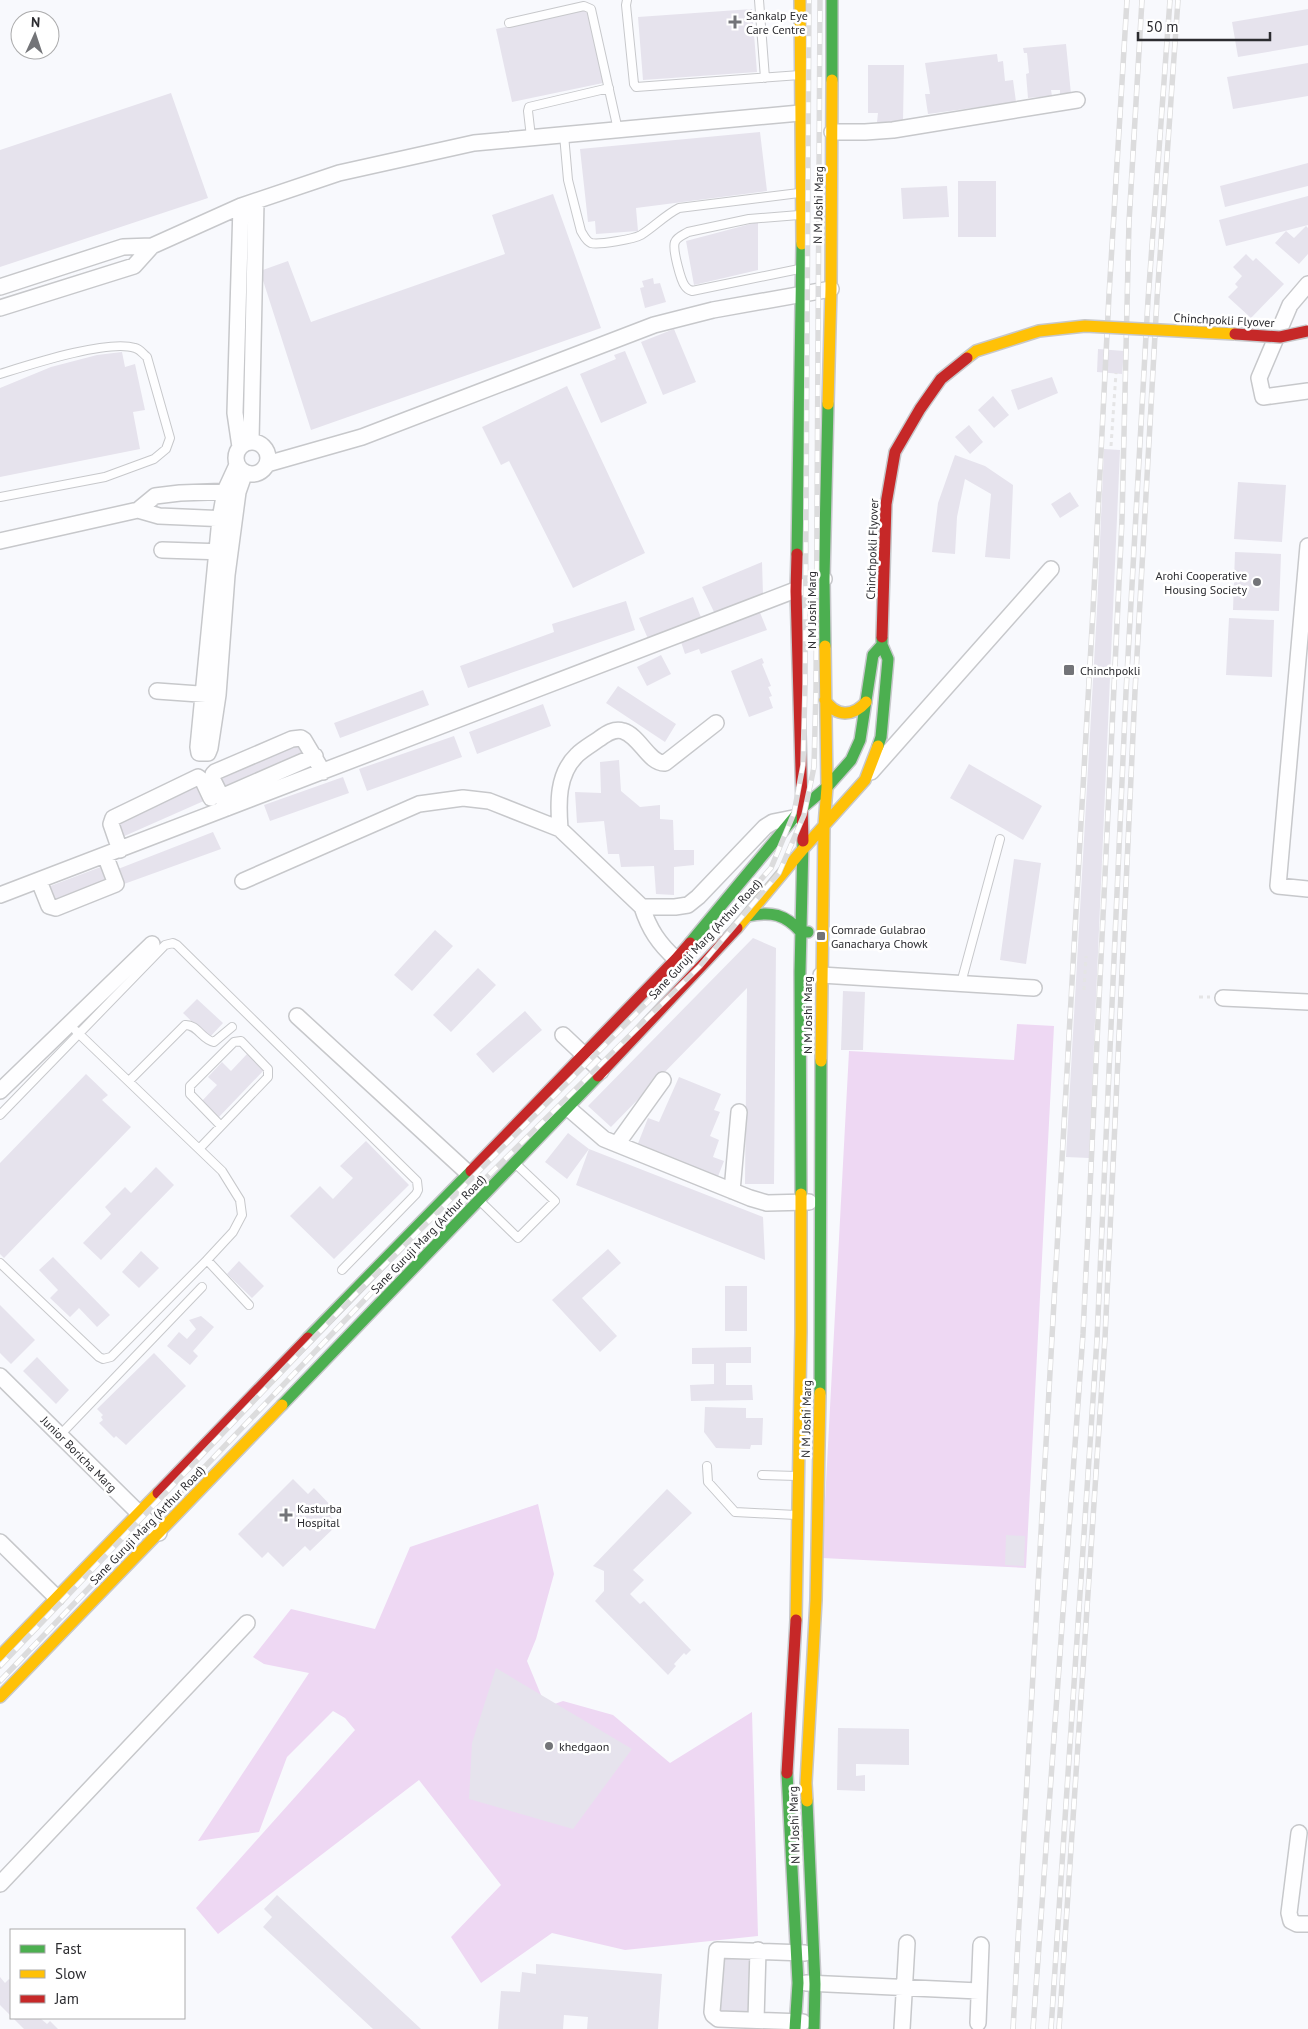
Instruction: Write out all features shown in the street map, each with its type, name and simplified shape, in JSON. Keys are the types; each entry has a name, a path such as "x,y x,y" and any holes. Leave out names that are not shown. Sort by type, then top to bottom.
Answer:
{"main road":[{"name":"N M Joshi Marg","path":"796,2025 798,1983 787,1781 797,1600 802,1332 801,932 803,849 798,813 796,591 802,294 800,0"},
{"name":"N M Joshi Marg","path":"814,2026 816,1984 806,1783 816,1600 821,1332 821,975 824,826 827,787 824,579 831,289 832,0"},
{"name":"Chinchpokli Flyover","path":"865,780 881,737 888,659 882,641 886,504 896,452 920,409 941,379 976,351 1039,332 1085,326 1280,337 1308,331"},
{"name":"Sane Guruji Marg (Arthur Road)","path":"0,1656 138,1513 178,1493 461,1199 468,1173 676,959 798,813 827,787 851,760 860,740 873,655 882,641"},
{"path":"825,700 829,707 841,713 851,713 861,709 866,702"},
{"name":"Sane Guruji Marg (Arthur Road)","path":"0,1697 159,1533 178,1493 461,1199 479,1200 516,1163 748,916 803,849 865,780"},
{"path":"748,916 763,912 783,915 792,921 801,932 822,933"},
{"path":"620,1017 637,1032"},
{"path":"802,1332 821,1332"},
{"path":"797,1600 816,1600"},
{"path":"788,1753 807,1754"},
{"path":"787,1781 806,1783"}],"street":[{"path":"832,132 893,130 1077,100"},
{"path":"0,287 123,247 152,246 241,206 349,171 474,143 800,113"},
{"path":"246,444 256,201"},
{"path":"241,206 235,413 246,444"},
{"path":"0,308 134,266 152,246"},
{"path":"1308,284 1290,305 1259,378 1263,397 1308,391"},
{"path":"267,464 362,437 654,325 713,310 831,289"},
{"path":"157,687 211,691 227,519 232,491 241,469 236,455 246,444 257,442 266,448 269,459 264,468 256,474 241,469"},
{"path":"0,541 138,510 155,496 232,491"},
{"path":"138,510 159,516 227,519"},
{"path":"1308,546 1278,886 1308,889"},
{"path":"162,550 223,552"},
{"path":"865,780 1051,569"},
{"path":"0,896 222,806 323,772 824,579"},
{"path":"560,828 558,802 562,781 570,763 577,755 610,731 623,730 634,737 656,761 665,763 716,723"},
{"path":"222,806 212,778 215,772 297,738 304,740 323,772"},
{"path":"222,806 315,756"},
{"path":"39,881 49,906 56,908 116,884 112,852 112,819 194,778 202,779 222,806"},
{"path":"244,881 419,804 463,798 489,801 560,828 642,907 654,936 676,959"},
{"path":"642,907 688,905 766,827 773,822 798,813"},
{"path":"0,1091 74,1029 152,944"},
{"path":"821,975 1034,988"},
{"path":"1223,998 1308,1002"},
{"path":"297,1016 468,1173"},
{"path":"563,1034 601,1071"},
{"path":"617,1144 663,1080"},
{"path":"567,1107 604,1139 732,1191 767,1202 820,1202"},
{"path":"732,1191 739,1112"},
{"name":"Junior Boricha Marg","path":"0,1376 159,1533"},
{"path":"0,1542 56,1598"},
{"path":"0,1884 246,1624"},
{"path":"1299,1833 1289,1914 1291,1921 1297,1924 1308,1924"},
{"path":"902,2029 907,1943"},
{"path":"978,2024 981,1945"},
{"path":"813,1952 717,1950 712,2012 714,2017 718,2019 756,2020 814,2026"},
{"path":"756,2020 758,1950"},
{"path":"798,1983 979,1991"}],"lane":[{"path":"627,0 634,84 636,87 800,75"},
{"path":"759,0 766,78"},
{"path":"509,23 588,6 591,9 618,130"},
{"path":"531,137 529,107 609,88"},
{"path":"564,134 568,180 581,232 585,239 594,243 634,238 679,208 801,193"},
{"path":"801,214 749,219 688,232 679,237 674,243 674,250 682,281 686,288 692,291 801,269"},
{"path":"0,374 44,359 124,346 138,348 147,358 170,438 166,449 154,459 105,477 0,497"},
{"path":"961,983 1000,839"},
{"path":"0,1115 74,1029 165,945 173,943 417,1181 418,1190 416,1194 342,1270"},
{"path":"129,1081 185,1025 191,1025 210,1041 214,1042 232,1027"},
{"path":"0,1263 99,1357 108,1359 234,1232 242,1215 240,1200 222,1171 74,1029"},
{"path":"199,1149 268,1077 268,1069 242,1041 234,1042 190,1086 190,1094 220,1126"},
{"path":"479,1200 518,1238 555,1201 516,1163"},
{"path":"207,1260 249,1305"},
{"path":"60,1435 202,1288"},
{"path":"707,1466 708,1482 712,1489 734,1512 743,1514 798,1515"},
{"path":"762,1475 799,1476"}],"path":[{"path":"1111,446 1116,374"},
{"path":"1084,990 1086,956"}],"shaded area":[{"path":"1017,1024 1054,1026 1026,1568 822,1558 849,1051 1014,1060"},
{"path":"538,1504 554,1574 536,1639 527,1661 546,1707 563,1701 613,1715 670,1763 752,1712 758,1936 625,1950 552,1933 481,1983 451,1937 501,1885 419,1780 218,1934 196,1908 355,1730 345,1718 333,1711 287,1757 259,1832 198,1841 309,1673 264,1664 253,1657 291,1609 375,1629 410,1547"}],"building":[{"path":"587,9 603,83 512,102 496,29"},
{"path":"752,9 757,72 643,80 638,17"},
{"path":"1308,9 1308,45 1238,57 1232,22"},
{"path":"1066,44 1071,94 1060,95 1060,90 1051,90 1052,96 1028,98 1026,74 1029,73 1027,53 1024,53 1023,48"},
{"path":"997,54 998,62 1003,61 1005,81 1013,80 1016,102 928,114 925,94 930,94 925,63"},
{"path":"1308,63 1308,96 1233,109 1227,77"},
{"path":"868,65 904,65 903,122 877,122 878,113 868,113"},
{"path":"171,93 208,198 0,267 0,150"},
{"path":"760,132 767,191 636,208 638,231 596,234 595,221 588,222 580,149"},
{"path":"1308,163 1308,186 1225,207 1220,186"},
{"path":"958,181 996,181 996,237 958,237"},
{"path":"947,186 949,217 903,219 901,188"},
{"path":"553,194 601,328 311,430 260,271 288,261 311,322 505,254 492,215"},
{"path":"1308,196 1308,225 1226,246 1219,220"},
{"path":"758,222 758,270 694,285 686,241"},
{"path":"1306,226 1308,228 1308,254 1299,264 1275,243 1286,231 1294,238"},
{"path":"1246,254 1253,261 1256,258 1284,284 1251,318 1228,297 1238,287 1235,284 1242,276 1233,267"},
{"path":"653,278 654,284 660,283 666,302 645,308 640,288 644,287 642,281"},
{"path":"674,329 696,382 663,395 641,342"},
{"path":"1098,349 1124,351 1122,374 1097,372"},
{"path":"625,351 647,403 601,423 580,374 616,359 614,355"},
{"path":"122,352 125,367 135,364 145,410 133,412 140,449 0,477 0,388 51,367 97,355"},
{"path":"1052,377 1058,393 1018,410 1011,390"},
{"path":"567,386 645,553 573,588 509,461 501,465 482,427"},
{"path":"993,396 1009,415 994,428 978,410"},
{"path":"969,425 983,442 970,454 955,437"},
{"path":"1104,449 1120,450 1089,1158 1066,1157 1097,610"},
{"path":"955,455 985,466 1013,485 1010,559 985,557 991,494 965,479 957,517 955,554 932,552 938,503"},
{"path":"1238,482 1286,485 1282,542 1234,539"},
{"path":"1070,492 1079,506 1060,518 1051,504"},
{"name":"Arohi Cooperative Housing Society","path":"1235,552 1281,554 1279,611 1233,610"},
{"path":"762,562 763,595 714,612 702,587"},
{"path":"693,597 702,620 649,641 639,618"},
{"path":"626,601 635,630 468,688 460,666 554,632 552,624"},
{"path":"759,610 767,630 701,654 699,649 685,654 680,639"},
{"path":"1229,618 1274,620 1272,677 1226,675"},
{"path":"661,655 671,674 647,686 637,667"},
{"path":"762,658 764,663 762,664 771,686 768,687 772,696 769,697 773,708 749,717 731,671"},
{"path":"618,686 676,724 665,742 606,703"},
{"path":"423,690 429,705 340,738 334,723"},
{"path":"543,704 551,726 477,754 469,732"},
{"path":"454,736 462,757 367,791 359,769"},
{"path":"296,741 304,759 224,791 217,775"},
{"path":"619,760 621,791 640,807 660,805 660,819 673,820 674,850 694,850 694,865 674,867 674,895 656,894 654,866 621,867 619,854 608,854 604,821 577,823 575,792 601,793 600,762"},
{"path":"969,764 1042,806 1023,840 950,798"},
{"path":"343,777 349,793 270,821 264,805"},
{"path":"199,780 206,800 120,838 112,821"},
{"path":"213,832 221,849 124,884 118,869"},
{"path":"1014,859 1041,863 1026,964 1000,960"},
{"path":"106,865 113,883 52,906 45,888"},
{"path":"435,930 453,946 412,991 394,975"},
{"path":"753,938 776,948 774,1184 745,1184 747,988 611,1127 588,1106"},
{"path":"478,968 496,985 451,1032 433,1015"},
{"path":"843,991 865,992 863,1050 841,1050"},
{"path":"197,999 223,1023 209,1038 183,1013"},
{"path":"525,1011 542,1030 493,1073 476,1054"},
{"path":"247,1054 264,1070 218,1118 201,1102 217,1085 208,1077 222,1062 231,1071"},
{"path":"86,1074 108,1095 102,1100 131,1127 4,1258 0,1254 0,1163"},
{"path":"679,1077 721,1094 714,1110 720,1112 710,1136 719,1140 713,1157 724,1161 717,1179 637,1146 648,1118 659,1122"},
{"path":"568,1133 589,1149 567,1179 545,1162"},
{"path":"366,1141 409,1185 334,1259 290,1216 320,1186 333,1199 353,1178 340,1166"},
{"path":"589,1149 763,1217 765,1260 576,1185"},
{"path":"156,1167 174,1185 101,1260 83,1243 111,1214 105,1207 125,1187 131,1193"},
{"path":"608,1249 621,1263 582,1298 617,1336 600,1352 552,1300"},
{"path":"141,1251 159,1268 139,1288 122,1272"},
{"path":"53,1257 110,1315 97,1327 79,1308 70,1317 50,1298 58,1290 39,1270"},
{"path":"239,1261 264,1286 252,1298 227,1274"},
{"path":"725,1286 747,1286 747,1331 725,1331"},
{"path":"0,1305 35,1340 11,1364 0,1353"},
{"path":"201,1316 214,1327 193,1351 198,1356 190,1365 167,1346 179,1332 187,1339 196,1329 189,1320"},
{"path":"751,1347 751,1363 726,1363 726,1385 752,1385 753,1400 691,1401 690,1385 714,1384 714,1364 692,1364 692,1348"},
{"path":"154,1353 186,1386 126,1445 116,1436 114,1438 99,1423 103,1420 101,1417 103,1415 97,1409"},
{"path":"37,1357 69,1390 56,1404 23,1371"},
{"path":"705,1407 746,1408 746,1418 763,1418 762,1445 751,1445 750,1449 716,1448 704,1432"},
{"path":"293,1479 308,1494 314,1488 335,1510 330,1516 338,1524 310,1551 305,1546 283,1567 268,1552 262,1558 238,1534"},
{"path":"667,1489 692,1513 633,1570 644,1580 630,1594 640,1604 644,1601 691,1650 686,1655 684,1653 674,1664 676,1666 668,1675 595,1601 604,1591 604,1571 593,1566"},
{"path":"1006,1535 1025,1536 1024,1566 1005,1565"},
{"name":"khedgaon","path":"496,1668 632,1749 573,1829 469,1799 472,1743"},
{"path":"838,1728 909,1729 909,1765 856,1764 856,1776 865,1775 865,1791 837,1790"},
{"path":"277,1895 421,2029 373,2029 263,1927 272,1917 264,1909"},
{"path":"717,1952 754,1953 753,2015 716,2014"},
{"path":"536,1964 662,1974 658,2029 587,2029 588,2017 564,2015 563,2029 498,2029 501,1991 520,1992 522,1972 536,1974"},
{"path":"0,1977 5,1983 10,1980 10,2015 0,2005"},
{"path":"14,2019 41,2019 47,2024 50,2021 58,2029 24,2029"}],"railway":[{"path":"0,1666 355,1295 690,960 771,868 794,813 803,765 809,0"},
{"path":"0,1681 395,1268 700,966 779,873 804,815 814,767 820,0"},
{"path":"1013,2029 1127,0"},
{"path":"1033,2029 1083,1334 1122,520 1129,222 1142,0"},
{"path":"1051,2029 1097,1339 1126,692 1148,300 1170,0"},
{"path":"1059,2029 1105,1338 1135,691 1157,299 1178,0"}],"traffic: fast":[{"path":"832,0 832,80"},
{"path":"797,554 802,244"},
{"path":"825,646 824,579 828,404"},
{"path":"878,746 881,737 888,659 882,645 882,637"},
{"path":"690,943 802,808 827,787 851,760 860,740 873,655 882,645"},
{"path":"801,1194 800,972 803,841"},
{"path":"748,916 777,915 789,921 801,932 808,932"},
{"path":"820,1393 821,1061"},
{"path":"282,1405 598,1076"},
{"path":"308,1338 471,1171"},
{"path":"787,1773 798,1983 795,2029"},
{"path":"807,1801 815,1984 814,2029"}],"traffic: slow":[{"path":"800,0 802,244"},
{"path":"828,404 831,289 832,80"},
{"path":"967,358 976,351 1039,331 1085,326 1235,334"},
{"path":"821,1061 824,826 827,787 825,646"},
{"path":"825,700 834,710 845,713 856,710 866,702"},
{"path":"737,928 803,849 865,780 878,746"},
{"path":"796,1620 801,1332 801,1194"},
{"path":"807,1801 806,1783 816,1600 820,1393"},
{"path":"0,1697 282,1405"},
{"path":"0,1656 158,1493"}],"traffic: jam":[{"path":"1235,334 1280,337 1308,331"},
{"path":"882,637 886,504 895,452 920,409 941,379 967,358"},
{"path":"797,554 796,591 803,841"},
{"path":"598,1076 737,928"},
{"path":"471,1171 690,943"},
{"path":"158,1493 308,1338"},
{"path":"787,1773 796,1620"}],"place":[{"name":"Sankalp Eye Care Centre","path":"735,22"},
{"name":"Arohi Cooperative Housing Society","path":"1257,582"},
{"name":"Chinchpokli","path":"1069,670"},
{"name":"Comrade Gulabrao Ganacharya Chowk","path":"821,936"},
{"name":"Kasturba Hospital","path":"286,1515"},
{"name":"khedgaon","path":"549,1746"}]}
